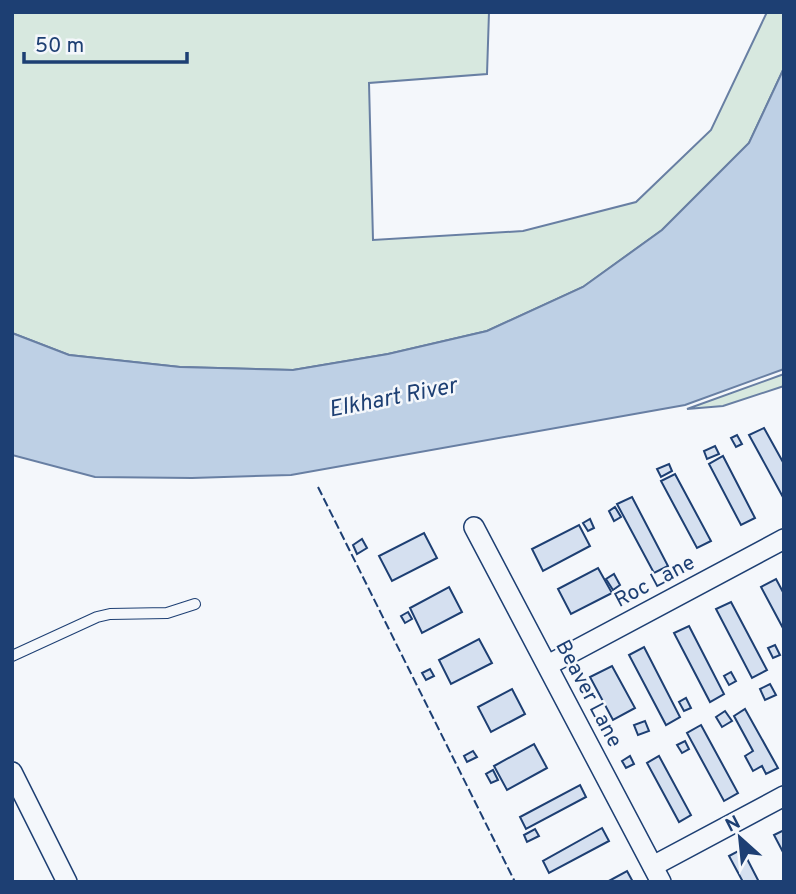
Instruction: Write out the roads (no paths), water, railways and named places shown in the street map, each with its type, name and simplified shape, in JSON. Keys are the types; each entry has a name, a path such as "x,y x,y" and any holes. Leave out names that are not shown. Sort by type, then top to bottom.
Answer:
{"street":[{"name":"Beaver Lane","path":"474,527 657,874"},
{"name":"Roc Lane","path":"548,665 784,539"},
{"path":"12,772 67,882"},
{"path":"657,874 784,796"}],"lane":[{"path":"12,656 97,617 110,614 167,613 195,604"}],"water":[{"name":"Elkhart River","path":"784,68 784,369 685,405 291,475 95,477 12,455 12,333 69,355 180,367 293,370 388,354 487,331 583,287 662,230 749,143"}]}
